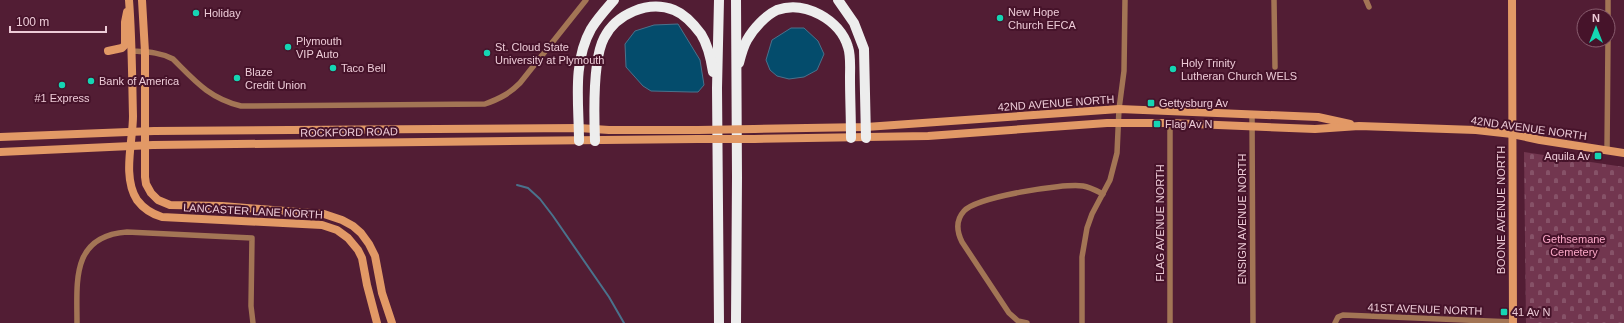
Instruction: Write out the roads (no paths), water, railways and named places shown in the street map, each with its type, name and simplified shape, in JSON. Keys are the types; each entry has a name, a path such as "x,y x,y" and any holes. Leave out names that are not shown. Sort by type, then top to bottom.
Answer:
{"highway":[{"path":"579,140 578,70 582,51 591,29 614,0"},
{"path":"718,0 717,88 719,323"},
{"path":"736,0 736,323"},
{"path":"838,0 854,23 864,49 866,132"},
{"path":"595,140 594,129 598,56 603,40 611,27 629,13 646,7 666,8 680,13 701,34 707,46 717,88"},
{"path":"736,70 746,41 762,21 777,10 799,8 824,16 843,34 848,47 851,133"}],"main road":[{"name":"LANCASTER LANE NORTH","path":"142,0 145,52 144,146 146,184 151,193 158,200 170,205 222,206 324,214 342,220 353,226 361,233 375,256 382,293 392,323"},
{"name":"BOONE AVENUE NORTH","path":"1512,0 1513,323"},
{"name":"LANCASTER LANE NORTH","path":"129,2 132,52 132,132 130,146 130,181 137,200 146,209 154,214 172,218 322,225 337,230 348,238 358,250 362,258 377,323"},
{"path":"129,2 125,22 125,45 122,48 108,51 125,55 132,64"},
{"name":"42ND AVENUE NORTH","path":"698,139 754,139 866,132 1119,109 1318,117 1359,126"},
{"name":"42ND AVENUE NORTH","path":"866,132 928,136 1118,122 1316,129 1359,126 1455,129 1512,134 1540,140 1624,153"},
{"name":"ROCKFORD ROAD","path":"0,137 145,131 579,128 610,130 698,130"},
{"name":"42ND AVENUE NORTH","path":"698,130 754,129 851,133"},
{"name":"ROCKFORD ROAD","path":"0,152 130,146 698,139"}],"street":[{"path":"132,52 145,52 167,56 206,90 224,100 241,106 485,104 504,97 511,92 529,73 586,0"},
{"path":"1082,323 1084,243 1092,214 1103,194 1118,153 1118,122 1124,71 1125,0"},
{"path":"1274,0 1275,67"},
{"path":"1366,0 1369,7"},
{"path":"1607,151 1608,48"},
{"name":"ENSIGN AVENUE NORTH","path":"1252,114 1253,323"},
{"name":"FLAG AVENUE NORTH","path":"1170,123 1170,323"},
{"path":"1027,323 1018,321 1009,313 962,242 958,235 957,227 963,212 975,204 1044,187 1076,185 1085,186 1103,194"},
{"path":"78,323 79,269 82,259 88,249 96,242 106,236 127,232 252,238 252,323"},
{"name":"41ST AVENUE NORTH","path":"1337,320 1343,315 1423,321 1513,323"}],"water":[{"path":"678,24 700,60 704,85 698,92 651,91 643,86 626,67 625,44 635,31 654,25"},
{"path":"791,28 804,28 818,41 824,54 817,70 804,77 789,79 777,76 770,70 766,60 772,40"}],"waterway":[{"path":"517,185 528,188 540,199 609,297 624,323"}],"place":[{"name":"Holiday","path":"196,13"},
{"name":"New Hope Church EFCA","path":"1000,18"},
{"name":"Plymouth VIP Auto","path":"288,47"},
{"name":"St. Cloud State University at Plymouth","path":"487,53"},
{"name":"Taco Bell","path":"333,68"},
{"name":"Holy Trinity Lutheran Church WELS","path":"1173,69"},
{"name":"Blaze Credit Union","path":"237,78"},
{"name":"Bank of America","path":"91,81"},
{"name":"#1 Express","path":"62,85"},
{"name":"Gettysburg Av","path":"1151,103"},
{"name":"Flag Av N","path":"1157,124"},
{"name":"Aquila Av","path":"1598,156"},
{"name":"41 Av N","path":"1504,312"}],"park label":[{"name":"Gethsemane Cemetery","path":"1574,245"}]}
